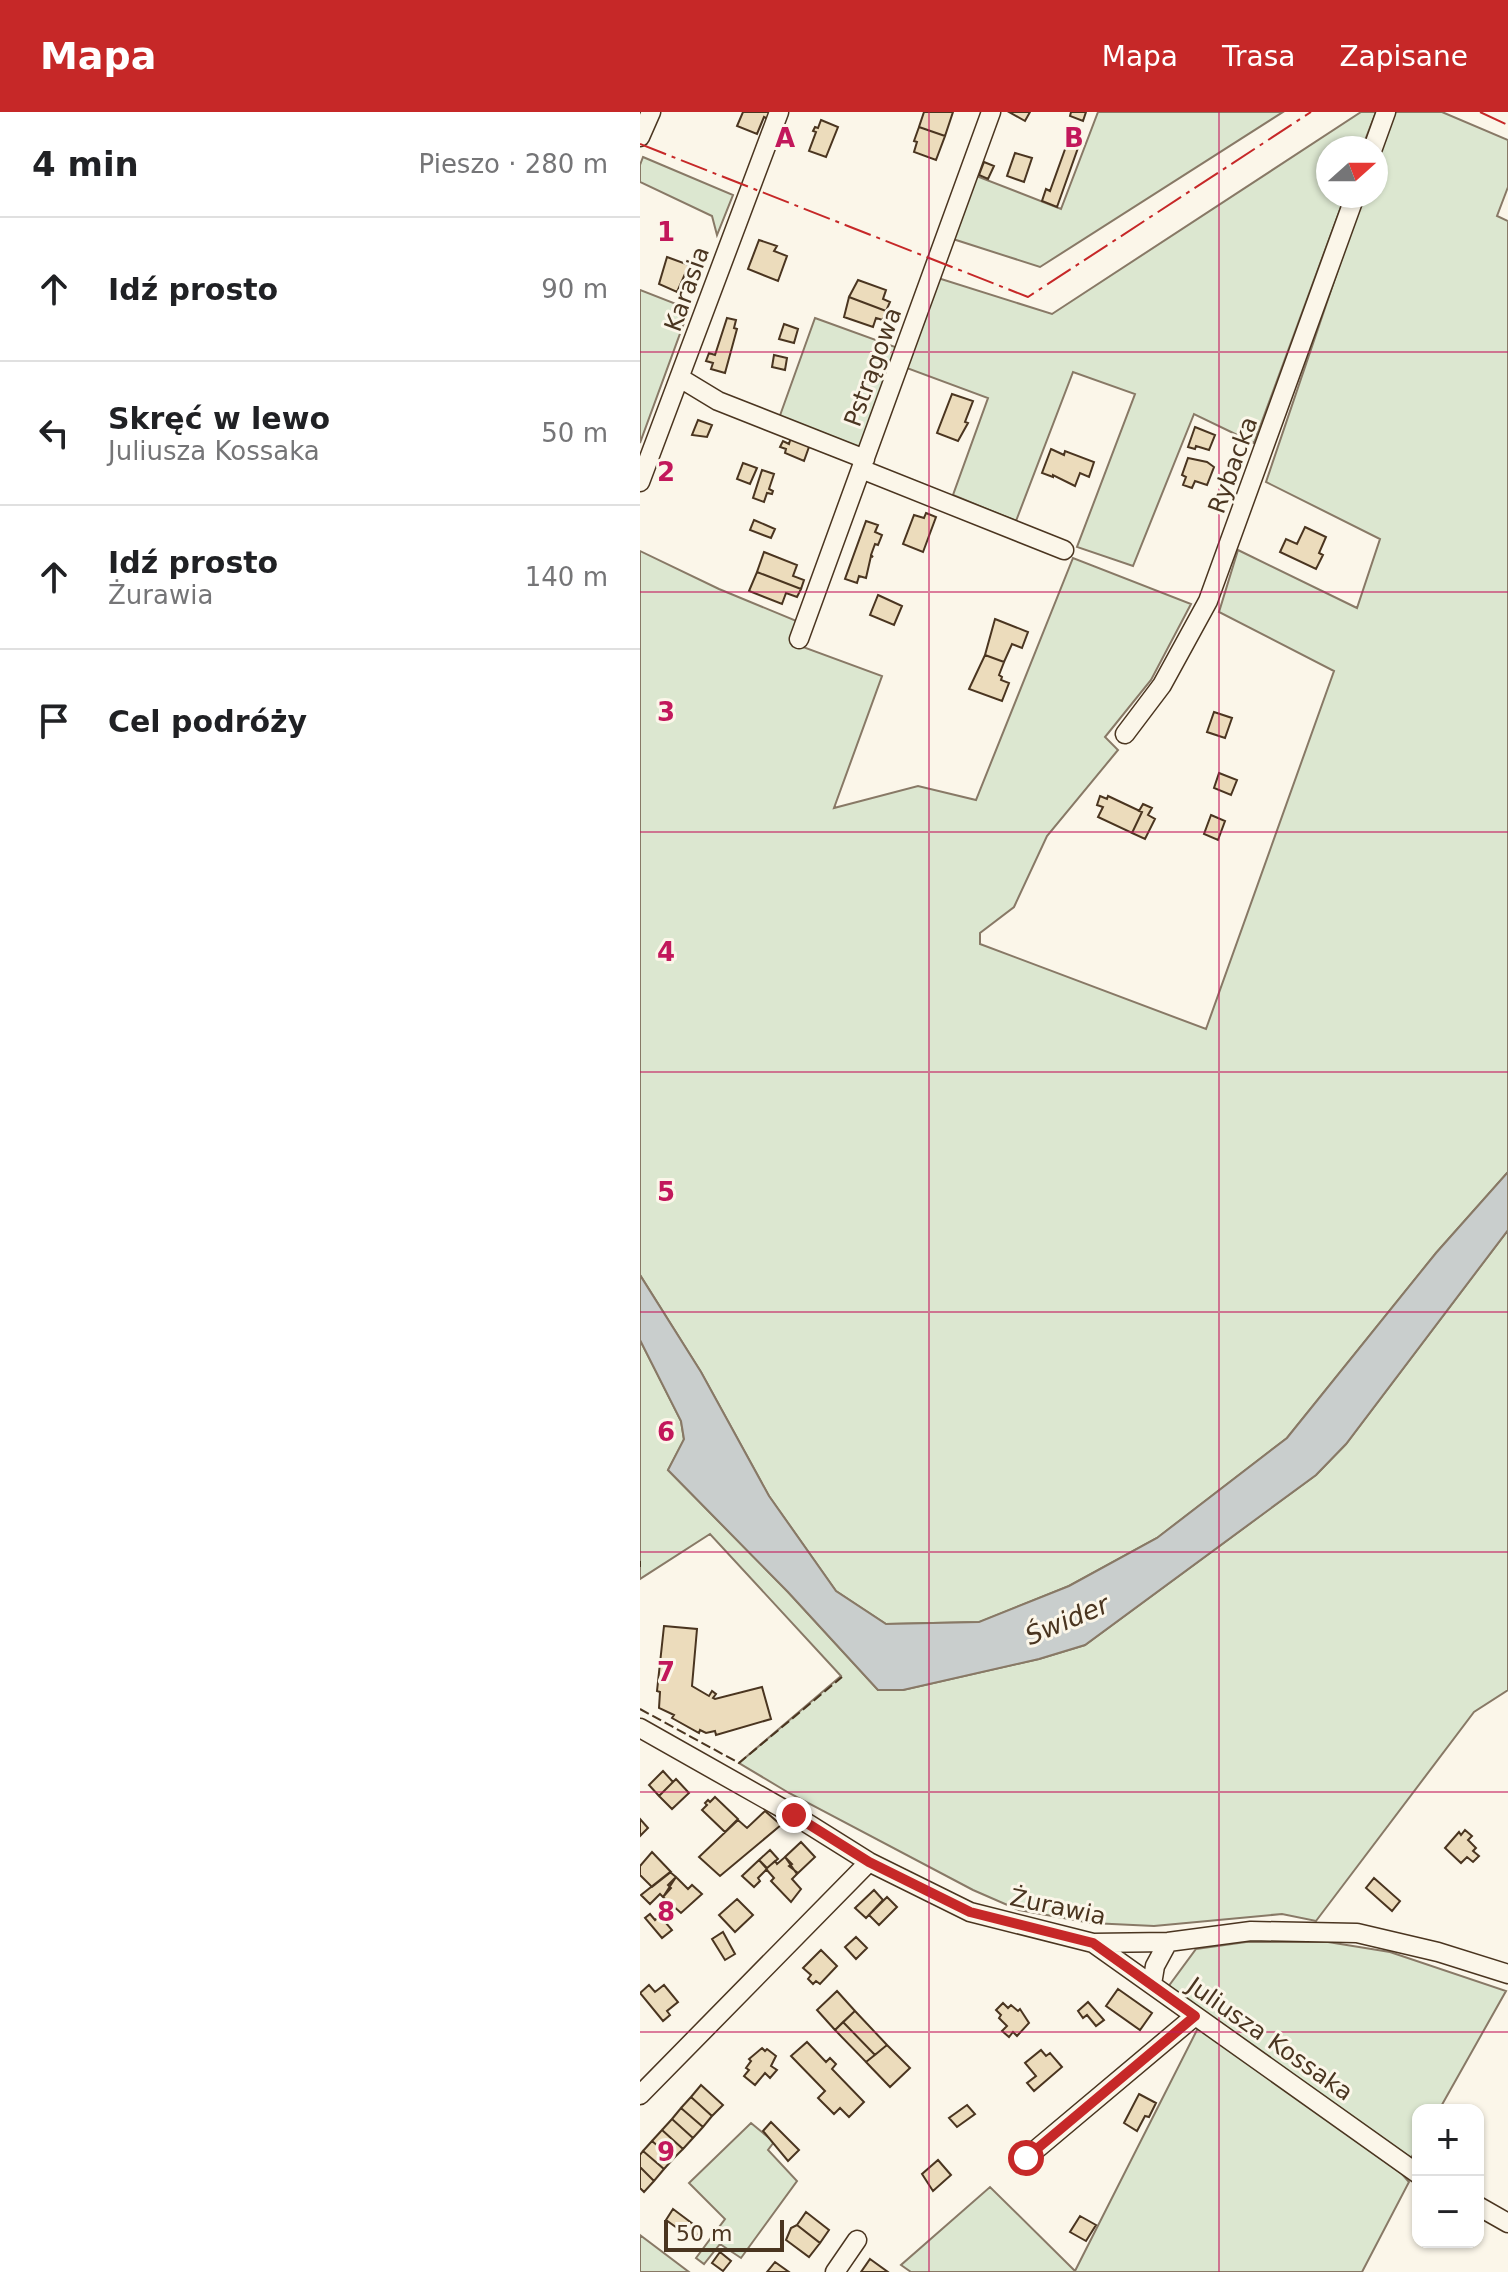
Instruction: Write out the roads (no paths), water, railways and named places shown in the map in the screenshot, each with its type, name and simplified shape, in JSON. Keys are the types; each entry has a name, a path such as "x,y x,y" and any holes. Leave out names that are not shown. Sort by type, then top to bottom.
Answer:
{"street":[{"path":"640,137 651,112"},
{"name":"Karasia","path":"640,482 779,112"},
{"name":"Pstrągowa","path":"799,639 991,112"},
{"path":"1377,136 1386,112"},
{"name":"Rybacka","path":"1125,734 1162,685 1208,601 1351,208"},
{"path":"680,378 718,401 1064,550"},
{"name":"Żurawia","path":"640,1728 794,1815 869,1862 970,1912 1093,1943 1168,1942 1251,1931 1357,1933 1438,1952 1508,1974"},
{"path":"640,2095 869,1862"},
{"path":"1152,1984 1155,1966 1168,1942"},
{"name":"Juliusza Kossaka","path":"1093,1943 1412,2170"},
{"path":"1026,2158 1195,2016"},
{"path":"1484,2209 1508,2223"},
{"path":"835,2272 857,2240"}],"water":[{"name":"Świder","path":"1508,1172 1508,1230 1346,1444 1316,1475 1085,1645 1039,1659 903,1690 878,1690 788,1592 668,1470 684,1439 681,1421 640,1340 640,1275 701,1372 769,1496 836,1591 886,1624 979,1622 1069,1586 1157,1538 1287,1438 1436,1253"}]}
